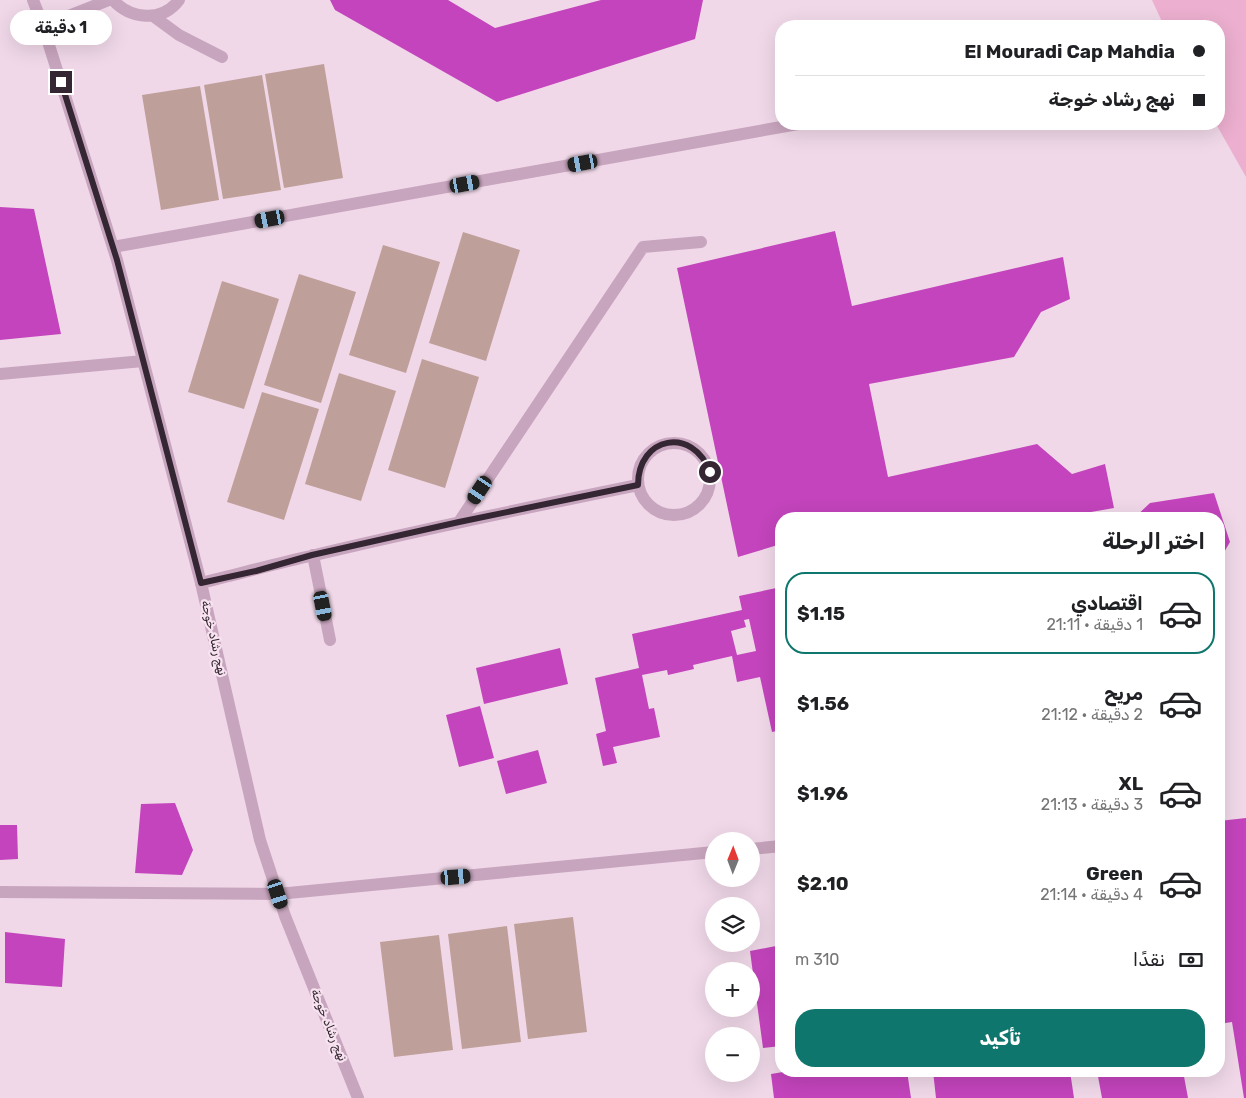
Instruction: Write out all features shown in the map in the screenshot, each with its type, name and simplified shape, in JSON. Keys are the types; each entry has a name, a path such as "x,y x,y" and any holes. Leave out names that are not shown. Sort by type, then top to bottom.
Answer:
{"street":[{"path":"43,26 109,0"},
{"path":"113,0 130,13 142,16 153,16 166,11 179,0"},
{"name":"نهج رشاد خوجة","path":"36,1 113,247 201,583 260,840 285,916 358,1098"},
{"path":"153,16 179,35 222,56"},
{"path":"113,247 775,128"},
{"path":"459,522 643,247 701,242"},
{"path":"0,374 143,361"},
{"path":"674,442 686,444 706,460 710,472 710,485 706,496 695,509 679,515 657,512 648,505 641,495 638,485 638,472 642,460 662,444 674,442"},
{"path":"201,583 256,571 312,555 459,522 638,485"},
{"path":"312,555 330,640"},
{"path":"760,848 775,847"},
{"path":"0,892 278,894 705,853"}],"shaded area":[{"path":"324,64 343,178 284,188 265,74"},
{"path":"262,75 281,190 223,199 204,85"},
{"path":"200,86 219,200 161,210 142,95"},
{"path":"463,232 520,250 486,361 429,343"},
{"path":"383,245 440,262 406,373 349,355"},
{"path":"299,274 356,292 321,403 264,385"},
{"path":"222,281 279,299 244,409 188,392"},
{"path":"422,359 479,377 445,488 388,470"},
{"path":"339,373 396,391 361,501 305,484"},
{"path":"262,392 319,409 284,520 227,502"},
{"path":"573,917 587,1032 528,1039 514,924"},
{"path":"507,926 521,1042 462,1049 448,934"},
{"path":"439,935 453,1050 394,1057 380,942"}],"sand":[{"path":"1152,0 1246,0 1246,177 1219,130 1225,130 1225,20 1161,20"}],"building":[{"path":"330,0 448,0 495,28 601,0 703,0 695,39 497,102 335,10"},
{"path":"0,207 34,209 61,334 0,340"},
{"path":"835,231 852,306 1063,257 1070,299 1041,312 1014,357 869,384 888,477 1037,444 1072,474 1105,464 1114,508 1091,512 775,512 775,546 738,557 677,268"},
{"path":"1214,493 1220,512 1140,512 1150,503"},
{"path":"1225,527 1230,542 1225,551"},
{"path":"775,588 775,731 772,732 760,677 737,682 732,656 693,665 694,669 668,675 667,670 642,675 649,709 654,708 660,737 613,747 617,763 603,766 596,734 606,731 595,678 639,668 632,634 742,610 739,596","holes":["749,619 756,651 737,655 731,631 746,627 744,620"]},
{"path":"560,648 568,684 484,704 476,668"},
{"path":"480,706 494,758 459,767 446,715"},
{"path":"538,750 547,783 506,794 497,761"},
{"path":"175,803 193,850 182,875 135,873 141,804"},
{"path":"1246,818 1246,1098 1244,1098 1232,1022 1225,1023 1225,820"},
{"path":"0,825 17,825 18,859 0,860"},
{"path":"5,932 65,939 62,987 5,983"},
{"path":"775,946 775,1047 763,1048 759,1017 760,962 751,962 750,952 760,952 760,949"},
{"path":"775,1073 775,1077 908,1077 911,1098 774,1098 771,1074"},
{"path":"934,1077 1071,1077 1074,1098 936,1098"},
{"path":"1098,1077 1184,1077 1188,1098 1102,1098"}],"route":[{"path":"61,82 117,260 201,583 256,571 312,555 459,522 638,485 638,472 642,460 662,444 674,442 686,444 706,460 710,472"}]}
